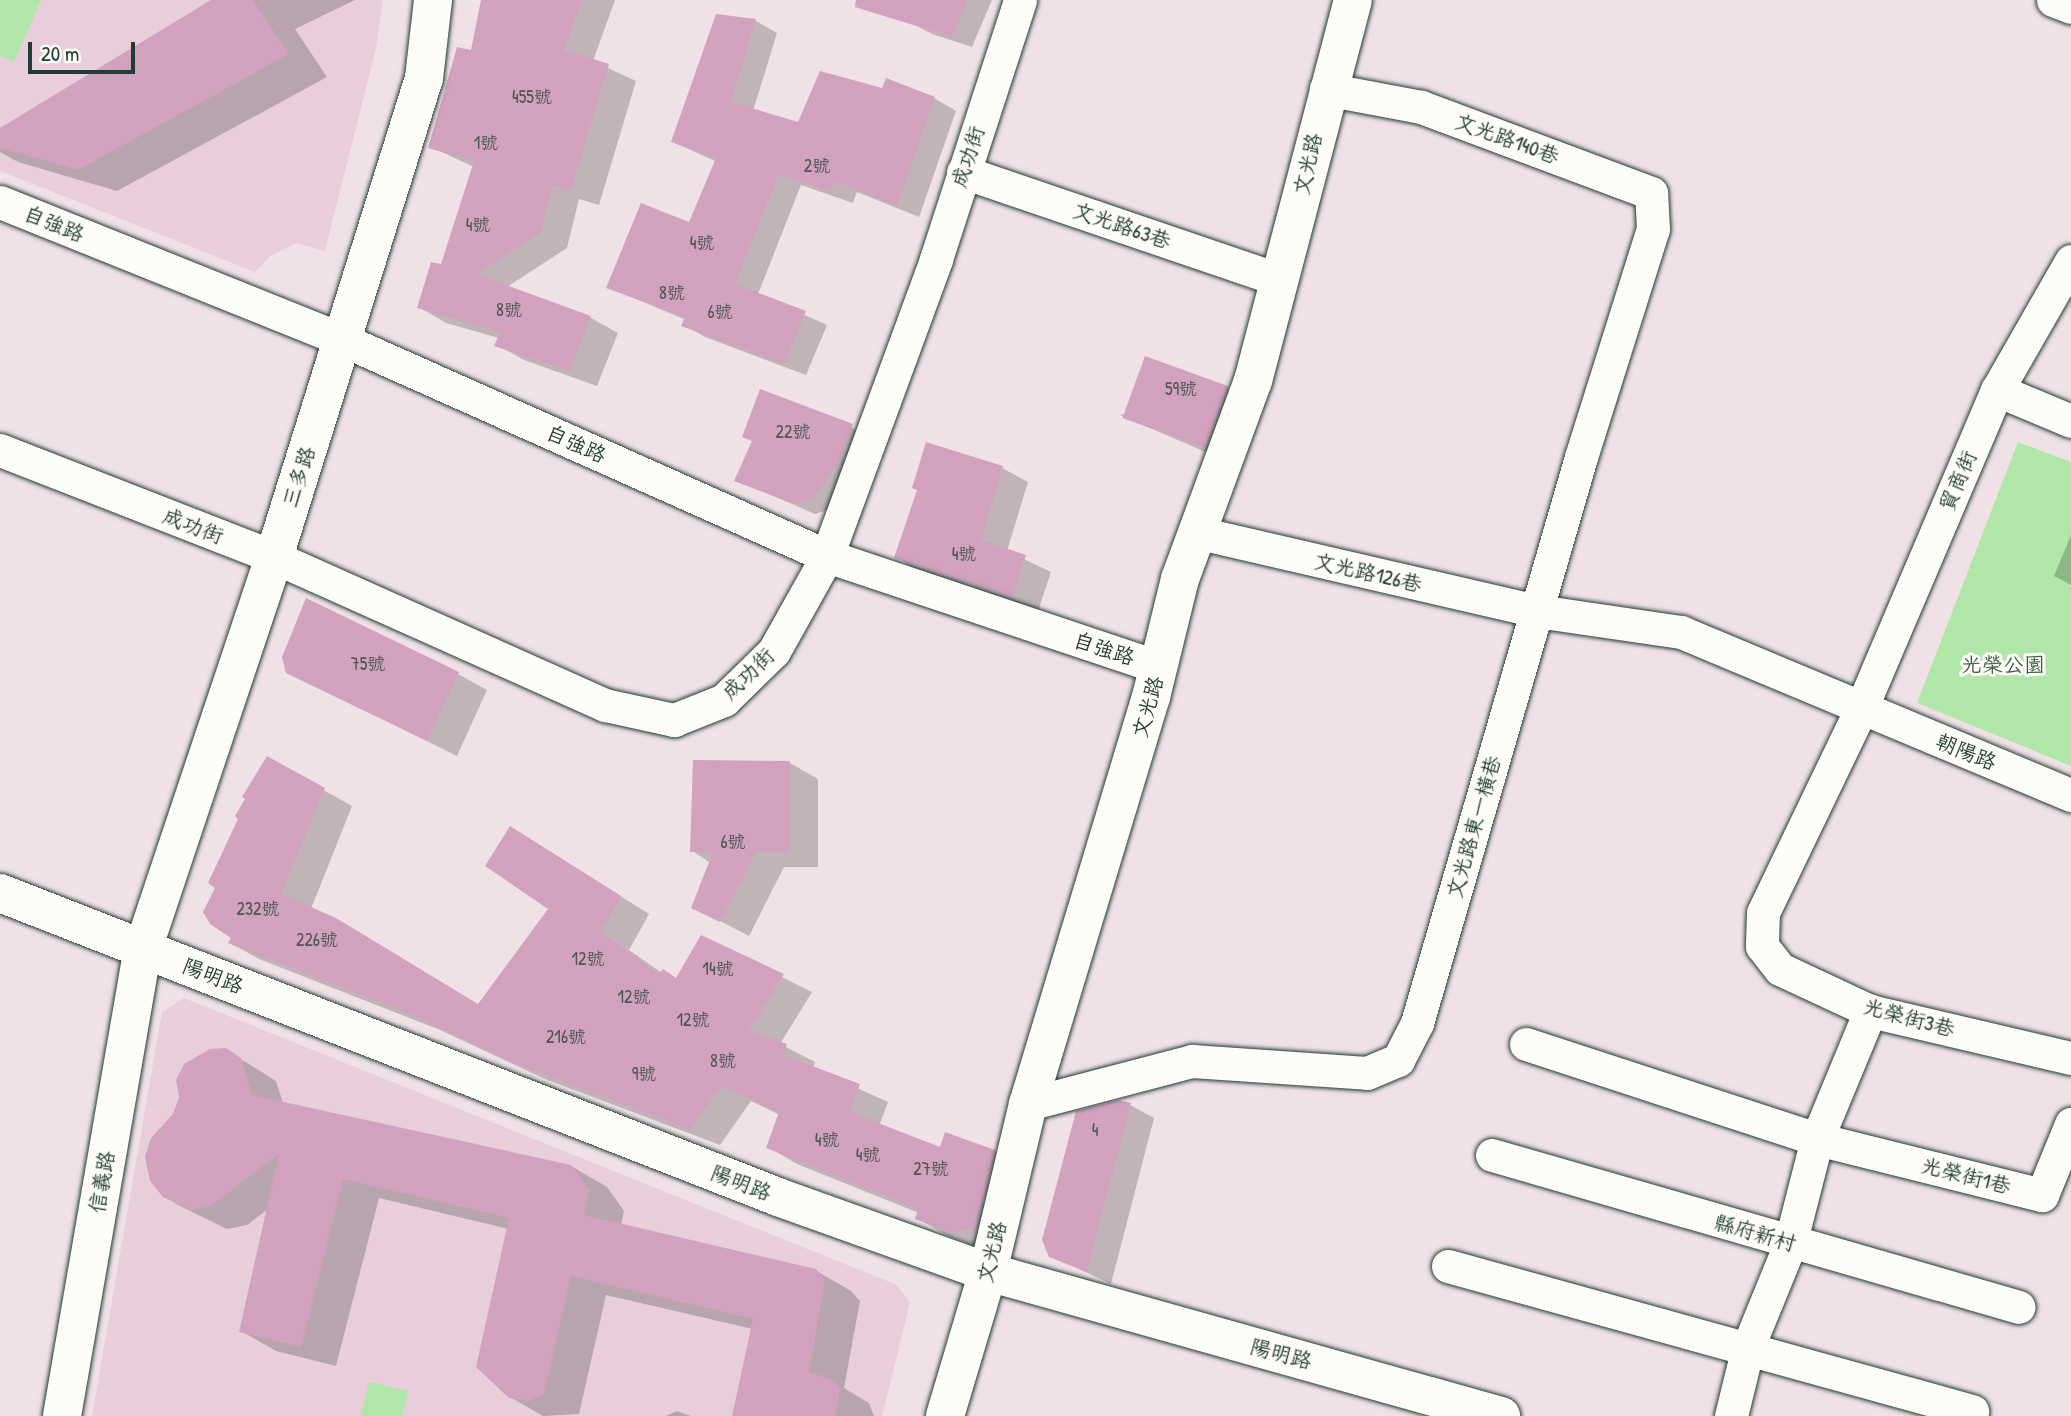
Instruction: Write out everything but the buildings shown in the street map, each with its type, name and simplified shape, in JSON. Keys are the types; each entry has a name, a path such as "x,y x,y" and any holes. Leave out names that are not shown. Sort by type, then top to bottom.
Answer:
{"street":[{"name":"三多路","path":"143,949 274,557 424,78 433,0"},
{"name":"成功街","path":"0,450 274,557 605,705 674,720 724,700 774,651 827,556 936,259 1020,0"},
{"name":"文光路","path":"945,1416 988,1272 1028,1104 1159,667 1180,579 1253,381 1281,280 1326,89 1353,0"},
{"path":"2053,0 2071,7"},
{"name":"文光路140巷","path":"1326,89 1421,107 1651,193 1653,229"},
{"name":"文光路63巷","path":"963,172 1281,280"},
{"name":"自強路","path":"0,202 343,340 827,556 1159,667"},
{"name":"文光路東一橫巷","path":"1028,1104 1192,1061 1367,1073 1398,1060 1418,1023 1536,611 1653,229"},
{"name":"貿商街","path":"1762,946 1763,913 1861,709 1997,390 2071,261"},
{"path":"1997,390 2071,421"},
{"name":"文光路126巷","path":"1199,533 1536,611"},
{"path":"1536,611 1681,632 1861,709"},
{"name":"朝陽路","path":"1861,709 2071,795"},
{"name":"陽明路","path":"0,893 778,1197 988,1272 1500,1416"},
{"name":"光榮街3巷","path":"1762,946 1780,969 1871,1011 2071,1058"},
{"name":"信義路","path":"62,1416 143,949"},
{"path":"1731,1416 1748,1347 1790,1244 1817,1139 1871,1011"},
{"path":"1526,1044 1817,1139"},
{"name":"光榮街1巷","path":"1817,1139 2042,1195 2071,1124"},
{"name":"縣府新村","path":"1492,1155 1790,1244 2019,1307"},
{"path":"1448,1266 1972,1411"}],"shaded area":[{"path":"0,0 383,0 376,48 325,251 296,243 270,256 255,272 0,171"},
{"path":"184,998 897,1285 910,1303 882,1416 92,1416 162,1012"}],"green space":[{"path":"0,0 41,0 14,62 0,56"},
{"name":"光榮公園","path":"2018,442 2071,462 2071,766 1917,703"},
{"path":"369,1382 408,1391 402,1416 361,1416"}]}
